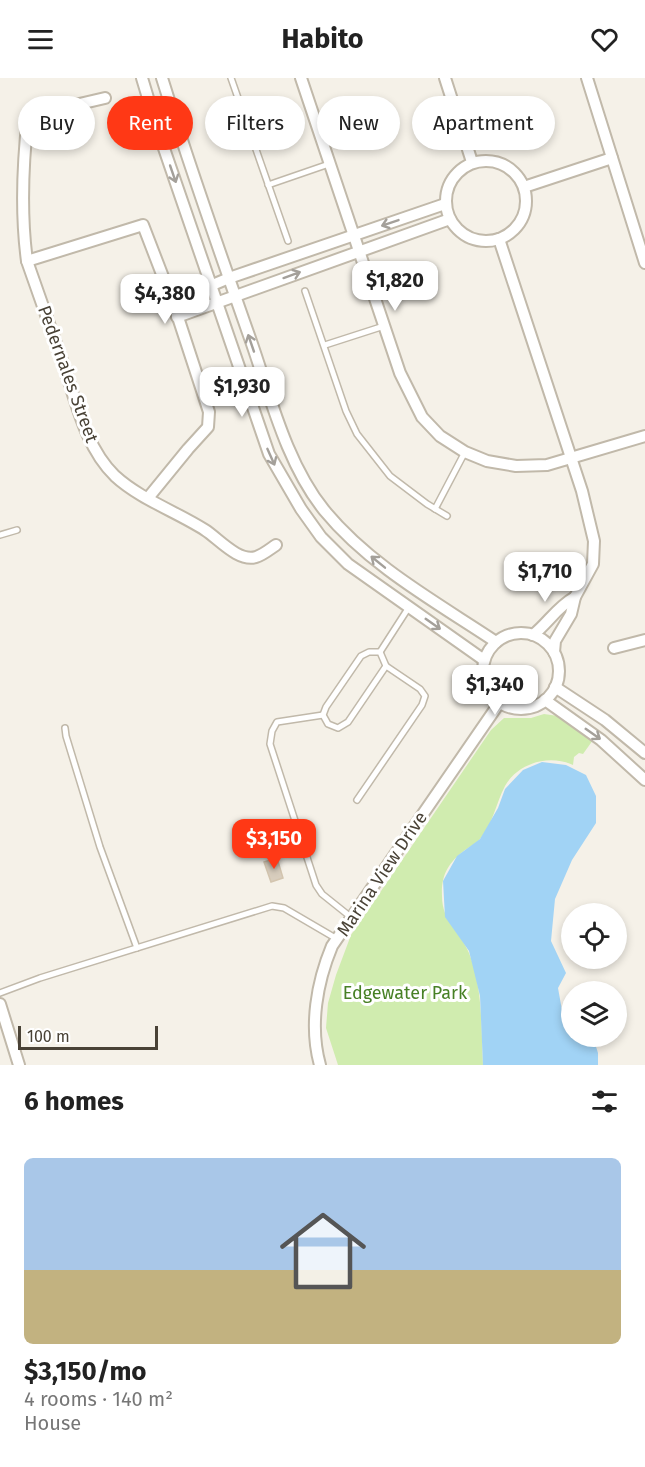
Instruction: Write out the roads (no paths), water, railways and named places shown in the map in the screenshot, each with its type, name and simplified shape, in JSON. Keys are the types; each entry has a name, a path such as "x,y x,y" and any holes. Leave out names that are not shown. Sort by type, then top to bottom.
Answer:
{"street":[{"path":"142,78 269,454 289,491 321,537 348,564 484,660"},
{"path":"162,78 280,425 309,487 323,509 346,534 380,564 496,642"},
{"path":"301,78 400,373 422,417 440,436 465,452 488,461 516,466 547,465 645,436"},
{"path":"445,78 472,162"},
{"path":"587,78 645,263"},
{"name":"Pedernales Street","path":"105,98 28,116 25,140 27,261 92,444 104,464 117,477 148,498 192,522 236,553 247,557 257,557 276,545"},
{"path":"524,187 612,158"},
{"path":"491,161 509,167 524,187 526,200 522,218 510,233 499,239 478,240 467,237 458,231 450,219 445,204 446,190 452,178 461,168 472,162 491,161"},
{"path":"172,302 229,278 445,204"},
{"path":"177,317 450,219"},
{"path":"27,261 143,225 172,302 210,420 208,427 148,498"},
{"path":"499,239 571,459 594,541 593,564 575,597 571,614 555,641 554,652"},
{"path":"407,606 416,588"},
{"path":"533,635 548,623 562,604 575,597"},
{"path":"513,633 533,635 545,642 554,652 559,675 555,687 545,700 523,709 511,707 500,702 487,688 483,679 484,660 496,642 513,633"},
{"path":"614,648 645,640"},
{"path":"555,687 605,720 645,753"},
{"path":"545,700 601,740 645,780"},
{"name":"Marina View Drive","path":"320,1065 315,1033 318,998 325,964 337,939 500,702"},
{"path":"0,1004 19,1065"}],"lane":[{"path":"231,78 288,241"},
{"path":"268,185 330,164"},
{"path":"305,291 346,411 357,434 390,476 408,491 447,516"},
{"path":"324,345 384,326"},
{"path":"435,509 465,452"},
{"path":"0,535 17,530"},
{"path":"380,652 407,606"},
{"path":"380,652 369,652 361,656 326,707 323,715 328,724 338,728 348,722 386,666"},
{"path":"357,800 422,705 425,696 420,689 386,666 380,652"},
{"path":"323,715 277,722 272,731 270,744 315,885 322,894 352,918"},
{"path":"65,728 100,847 137,948"},
{"path":"0,993 272,906 284,908 337,939"}],"water":[{"path":"542,762 566,765 586,775 596,796 596,823 572,860 555,899 551,941 561,962 561,969 564,969 566,973 558,988 561,1005 561,1047 596,1047 598,1065 483,1065 480,996 469,951 445,917 443,881 457,856 480,839 498,808 505,789 523,770"}],"park label":[{"name":"Edgewater Park","path":"405,993"}]}
